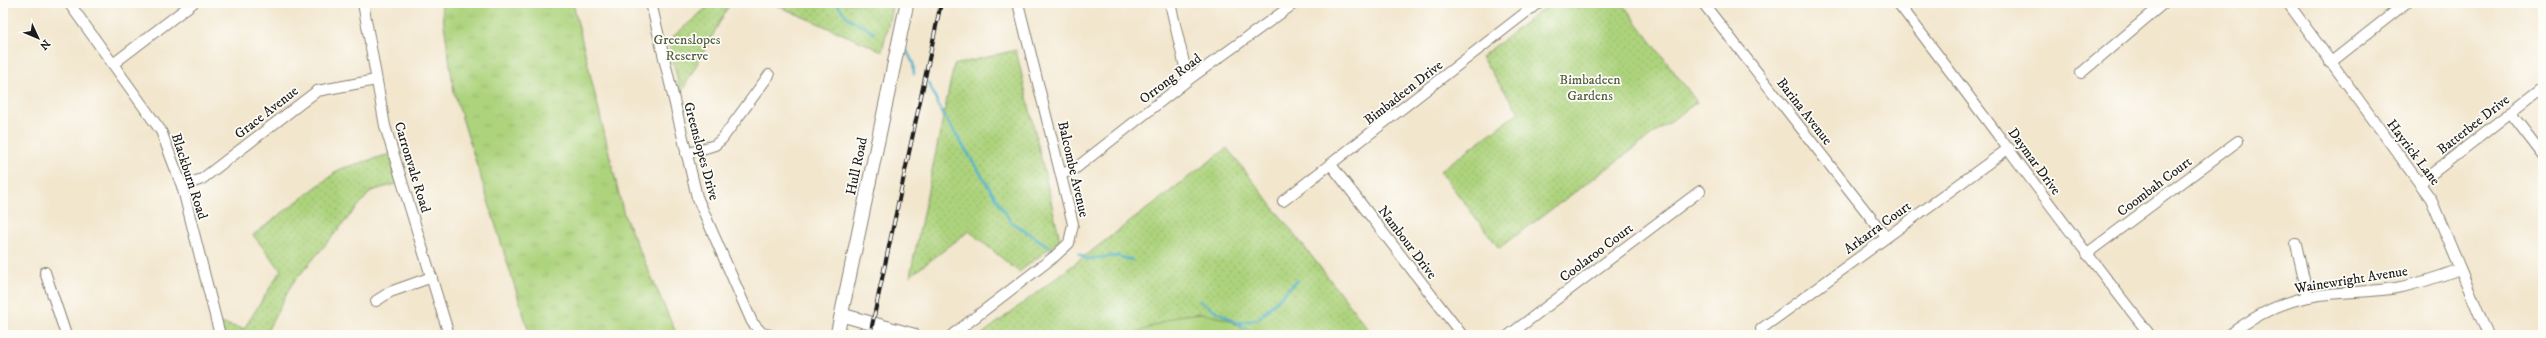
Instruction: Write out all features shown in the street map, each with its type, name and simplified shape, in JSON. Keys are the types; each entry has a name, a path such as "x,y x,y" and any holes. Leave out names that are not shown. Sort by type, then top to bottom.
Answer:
{"main road":[{"name":"Hull Road","path":"837,335 907,3"},
{"path":"842,315 913,335"}],"street":[{"name":"Blackburn Road","path":"69,3 161,131 182,186 220,335"},
{"path":"113,64 194,3"},
{"name":"Carronvale Road","path":"363,3 385,126 449,335"},
{"name":"Greenslopes Drive","path":"651,3 697,197 752,322 762,333 771,335"},
{"name":"Balcombe Avenue","path":"952,335 1069,243 1073,224 1062,174 1018,3"},
{"path":"1170,3 1188,80"},
{"name":"Orrong Road","path":"1062,174 1076,168 1188,80 1295,3"},
{"name":"Bimbadeen Drive","path":"1283,202 1332,166 1538,3"},
{"name":"Barina Avenue","path":"1702,3 1886,237"},
{"name":"Daymar Drive","path":"1898,3 2009,148 2086,254 2150,335"},
{"path":"2081,73 2164,3"},
{"name":"Hayrick Lane","path":"2288,3 2330,63 2420,183 2440,216 2460,269 2488,335"},
{"path":"2330,63 2406,3"},
{"path":"686,154 714,145 722,139 769,74"},
{"name":"Grace Avenue","path":"182,186 202,179 318,90 376,80"},
{"name":"Batterbee Drive","path":"2420,183 2543,87"},
{"path":"2510,112 2543,155"},
{"name":"Coombah Court","path":"2086,254 2238,141"},
{"name":"Arkarra Court","path":"1761,329 2009,148"},
{"name":"Nambour Drive","path":"1332,166 1462,335"},
{"name":"Coolaroo Court","path":"1509,335 1700,191"},
{"path":"2296,244 2308,297"},
{"name":"Wainewright Avenue","path":"2229,335 2249,320 2272,308 2308,297 2395,288 2424,282 2460,269"},
{"path":"45,272 66,335"},
{"path":"376,301 390,292 432,276"}],"green space":[{"path":"441,3 573,3 624,215 677,335 530,335 454,92"},
{"name":"Greenslopes Reserve","path":"712,3 735,3 728,7 681,93 668,41"},
{"path":"771,3 883,3 892,8 882,51"},
{"name":"Bimbadeen Gardens","path":"1551,3 1622,3 1697,102 1499,248 1440,171 1519,112 1481,57"},
{"path":"1016,50 1060,240 1019,272 969,231 910,276 954,65"},
{"path":"1227,148 1373,335 981,335"},
{"path":"390,154 399,183 371,191 292,284 265,335 223,335 220,323 244,329 281,270 253,235 340,169"},
{"path":"1201,313 1230,320 1250,335 1132,335 1177,316"}],"waterway":[{"path":"836,3 847,17 874,33"},
{"path":"907,51 913,63 914,74"},
{"path":"929,83 940,109 1011,222 1050,247"},
{"path":"1079,254 1087,259 1117,256 1132,260"},
{"path":"1238,323 1258,319 1297,280"},
{"path":"1199,301 1258,335"}],"railway":[{"path":"870,335 941,3"}]}
